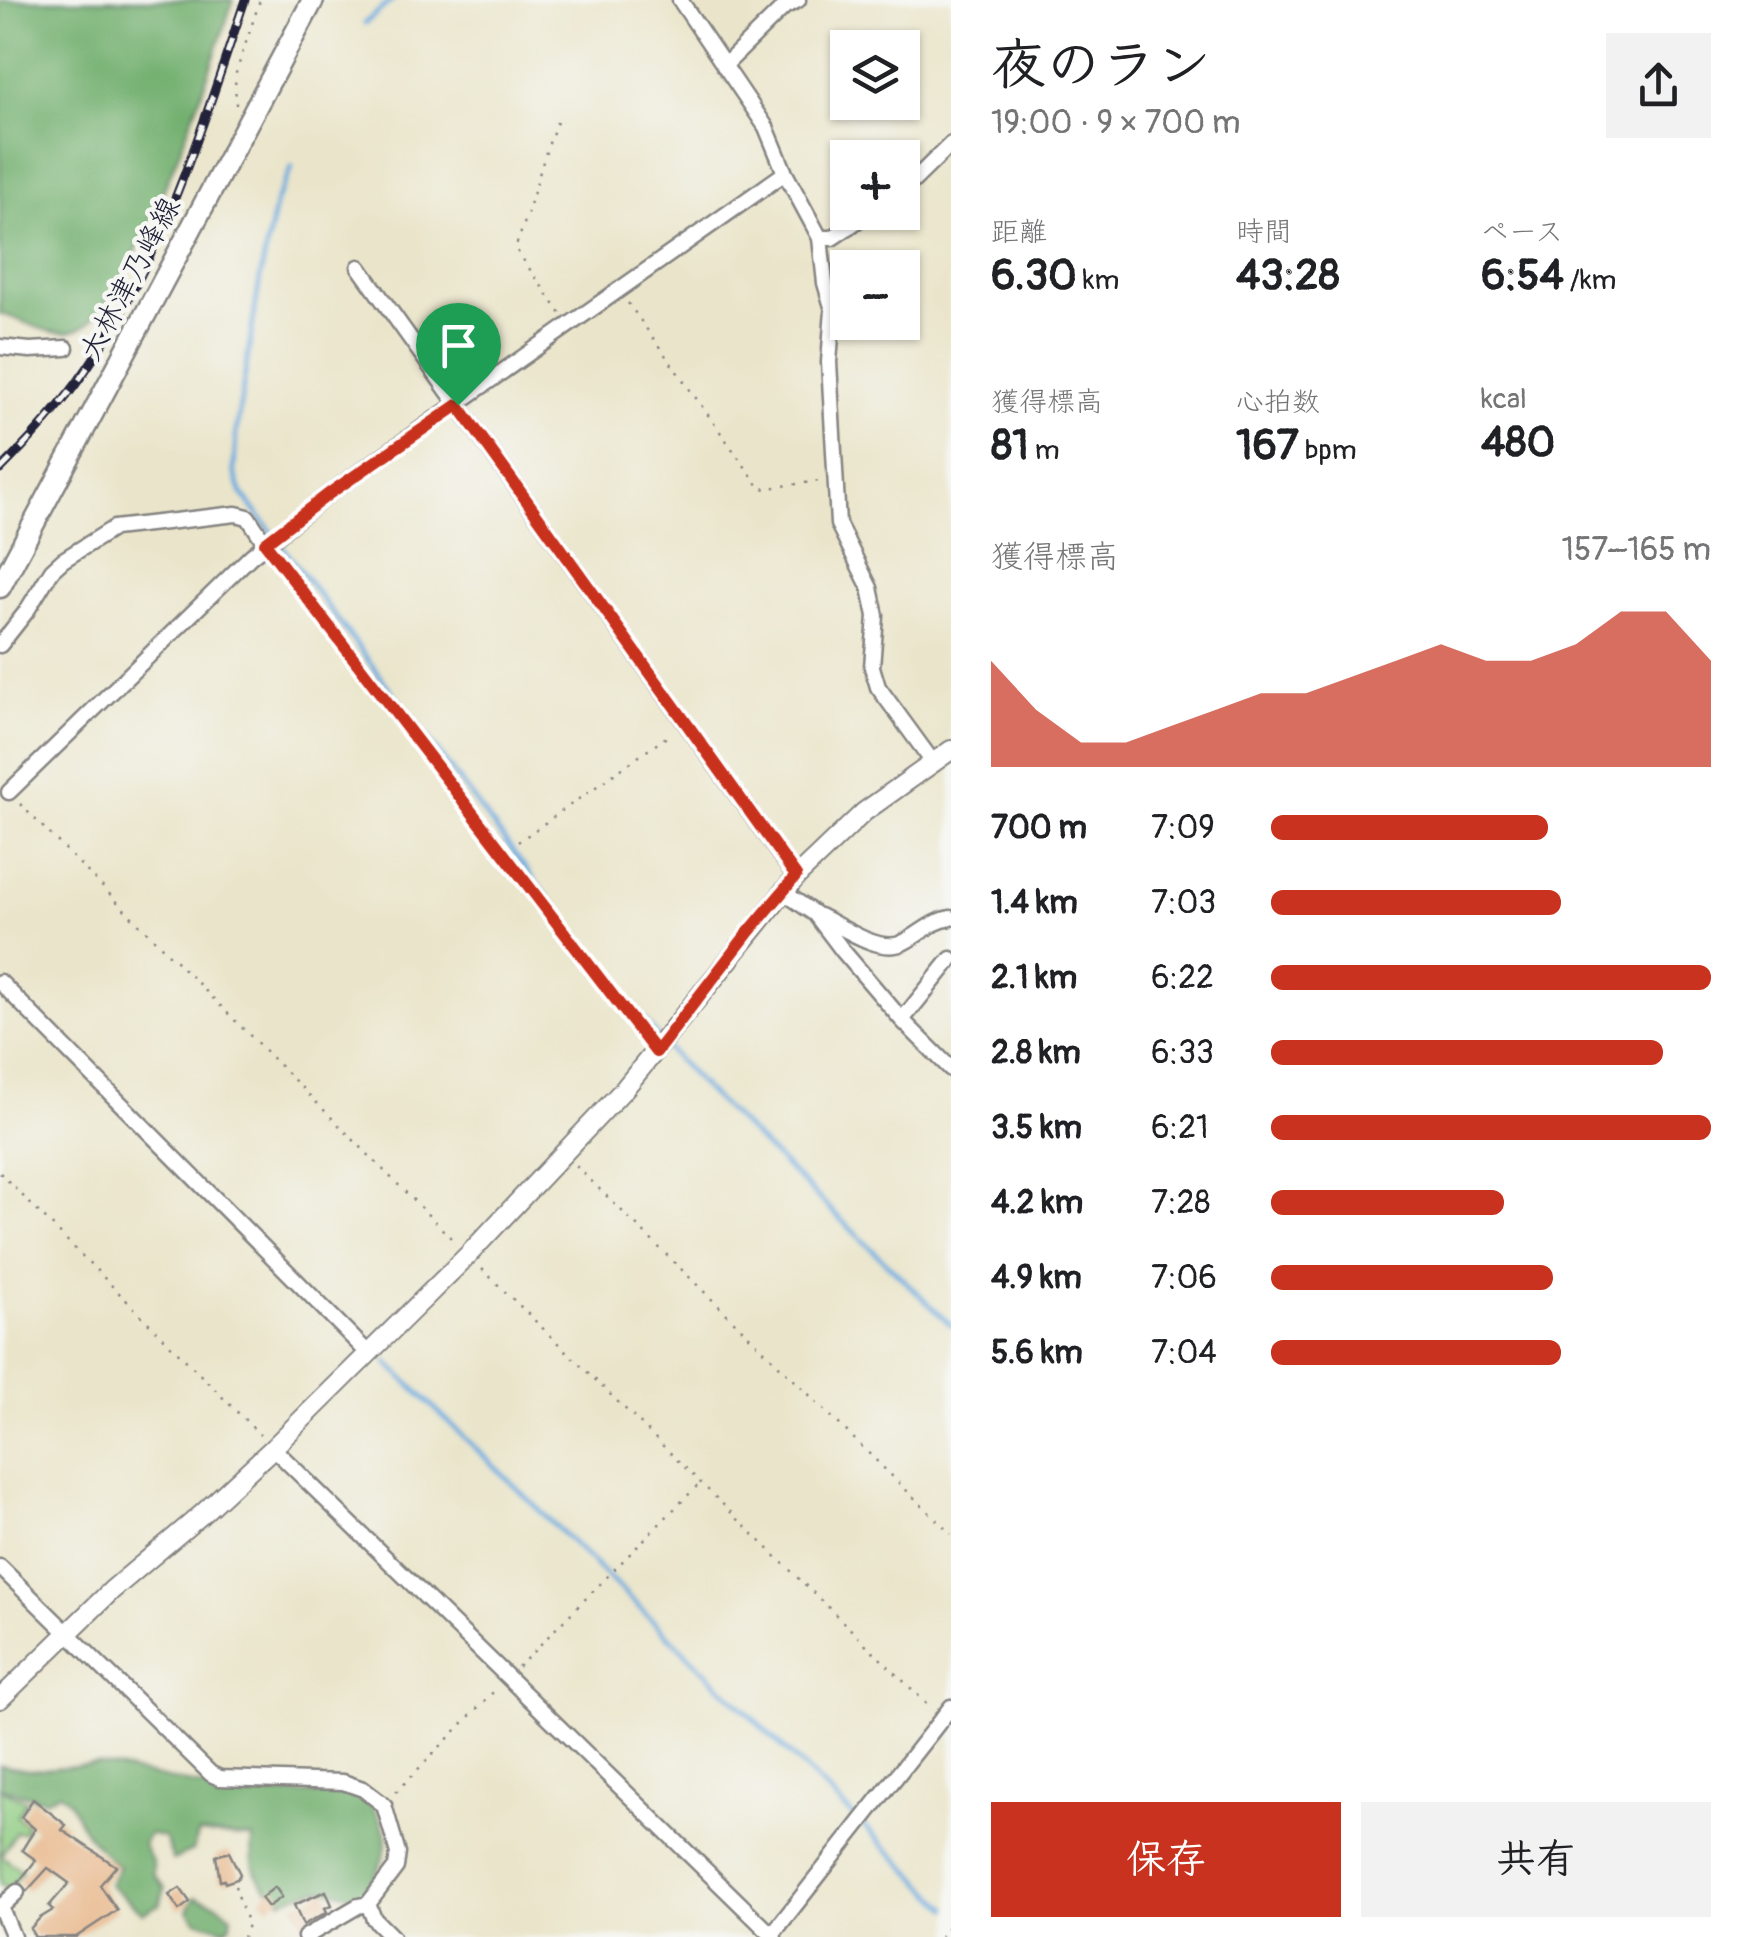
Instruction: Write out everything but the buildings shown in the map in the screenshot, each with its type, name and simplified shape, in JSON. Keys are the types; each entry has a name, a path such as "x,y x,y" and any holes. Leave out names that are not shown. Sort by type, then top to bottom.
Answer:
{"main road":[{"name":"大林津乃峰線","path":"0,587 313,0"}],"street":[{"path":"680,0 766,127 785,173 820,238 825,283 833,310 829,362 838,524 870,588 876,616 872,667 878,687 932,762"},
{"path":"724,66 784,6 798,0"},
{"path":"920,174 951,144"},
{"path":"9,792 270,540 785,173"},
{"path":"820,238 832,238 844,230"},
{"path":"359,267 796,876"},
{"path":"0,347 66,348"},
{"path":"0,645 52,570 114,528 236,514 248,517 270,540"},
{"path":"0,1699 273,1448 564,1154 656,1052 796,876 864,812 951,750"},
{"path":"782,891 815,914 889,946 900,944 930,924 951,918"},
{"path":"815,914 902,1020 951,1069"},
{"path":"902,1020 951,959"},
{"path":"0,982 368,1353"},
{"path":"273,1448 772,1936 951,1707"},
{"path":"0,1567 210,1774 220,1778 344,1782 363,1789 384,1805 398,1852 396,1867 368,1904 305,1937"},
{"path":"13,1937 0,1908 17,1892"},
{"path":"368,1904 374,1919 392,1937"}],"path":[{"path":"236,106 235,76 260,0"},
{"path":"557,122 540,162 526,221 515,248 568,324"},
{"path":"618,290 761,489 814,480 836,481"},
{"path":"270,540 656,1052"},
{"path":"518,842 685,724"},
{"path":"564,1154 951,1534"},
{"path":"0,1173 273,1448"},
{"path":"384,1805 700,1483"},
{"path":"235,1886 248,1925 243,1937"},
{"path":"940,1937 951,1923"}],"green space":[{"path":"0,0 233,0 190,124 145,231 100,311 79,329 69,332 49,331 0,314"},
{"path":"98,1764 233,1793 362,1795 381,1821 386,1846 383,1858 360,1898 321,1889 282,1901 266,1887 254,1868 253,1838 199,1833 192,1851 173,1860 165,1838 149,1834 143,1844 153,1863 153,1874 165,1888 160,1904 143,1913 109,1884 119,1867 91,1839 64,1796 59,1793 45,1800 0,1788 0,1765 29,1770"},
{"path":"0,1789 27,1801 17,1816 27,1825 24,1833 16,1832 1,1855 22,1871 9,1890 0,1885"},
{"path":"195,1897 217,1904 232,1915 231,1924 225,1929 196,1920 188,1910"}],"waterway":[{"path":"365,23 392,0"},
{"path":"292,167 276,201 260,278 236,431 234,471 241,492 659,1039"},
{"path":"666,1047 951,1325"},
{"path":"387,1362 948,1908"}],"railway":[{"path":"0,470 76,384 131,294 175,199 245,0"}],"route":[{"path":"458,405 796,876 656,1052 265,543 458,405"}]}
